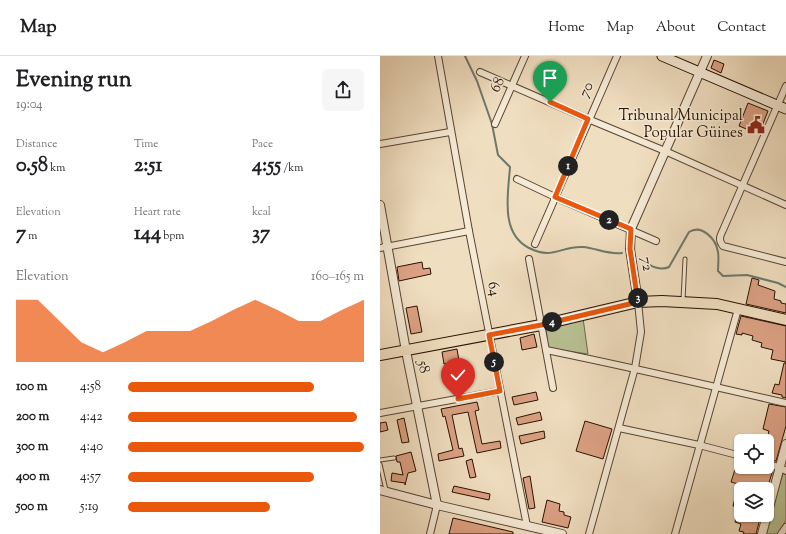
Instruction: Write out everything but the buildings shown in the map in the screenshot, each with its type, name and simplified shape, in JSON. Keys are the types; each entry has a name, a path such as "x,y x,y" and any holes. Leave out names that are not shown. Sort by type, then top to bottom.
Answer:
{"main road":[{"path":"662,56 782,107"},
{"path":"380,355 541,325 638,302 662,301 717,304 786,320"}],"street":[{"name":"64","path":"438,56 450,132 527,526"},
{"name":"68","path":"495,124 525,56"},
{"name":"70","path":"535,244 616,56"},
{"name":"72","path":"589,534 635,368 641,332 630,249 631,229 707,56"},
{"path":"480,72 588,119 665,150 786,205"},
{"path":"786,86 782,107 742,185 720,236 720,242 723,246 786,262"},
{"path":"380,144 450,132"},
{"path":"517,179 656,241"},
{"name":"58","path":"380,204 384,248 437,505 430,534"},
{"path":"384,248 469,231"},
{"path":"529,260 552,388"},
{"path":"675,534 738,309"},
{"path":"546,350 635,368 715,388 786,403"},
{"path":"380,414 500,391"},
{"path":"619,428 700,445 734,454"},
{"path":"762,534 783,469 786,444"},
{"path":"383,491 562,534"},
{"path":"781,534 786,527"}],"lane":[{"path":"683,302 685,259"},
{"path":"380,460 394,458"},
{"path":"380,464 383,491"}],"green space":[{"path":"583,318 588,354 548,348 546,326"},
{"path":"783,473 786,475 786,520 778,534 765,534 769,522 774,522 774,504"}],"waterway":[{"path":"465,56 477,81 492,124 498,155 510,167 507,201 508,212 514,233 520,241 529,248 542,253 551,253 578,247 612,253 622,253"},
{"path":"639,259 657,268 661,269 669,267 689,232 699,230 708,234 717,247 718,271 723,276 747,275 778,283 786,287"}],"place":[{"name":"Tribunal Municipal Popular Güines","path":"756,125"}],"route":[{"path":"458,399 500,391 489,335 541,325 638,302 630,249 631,229 555,197 588,119 550,102"}]}
